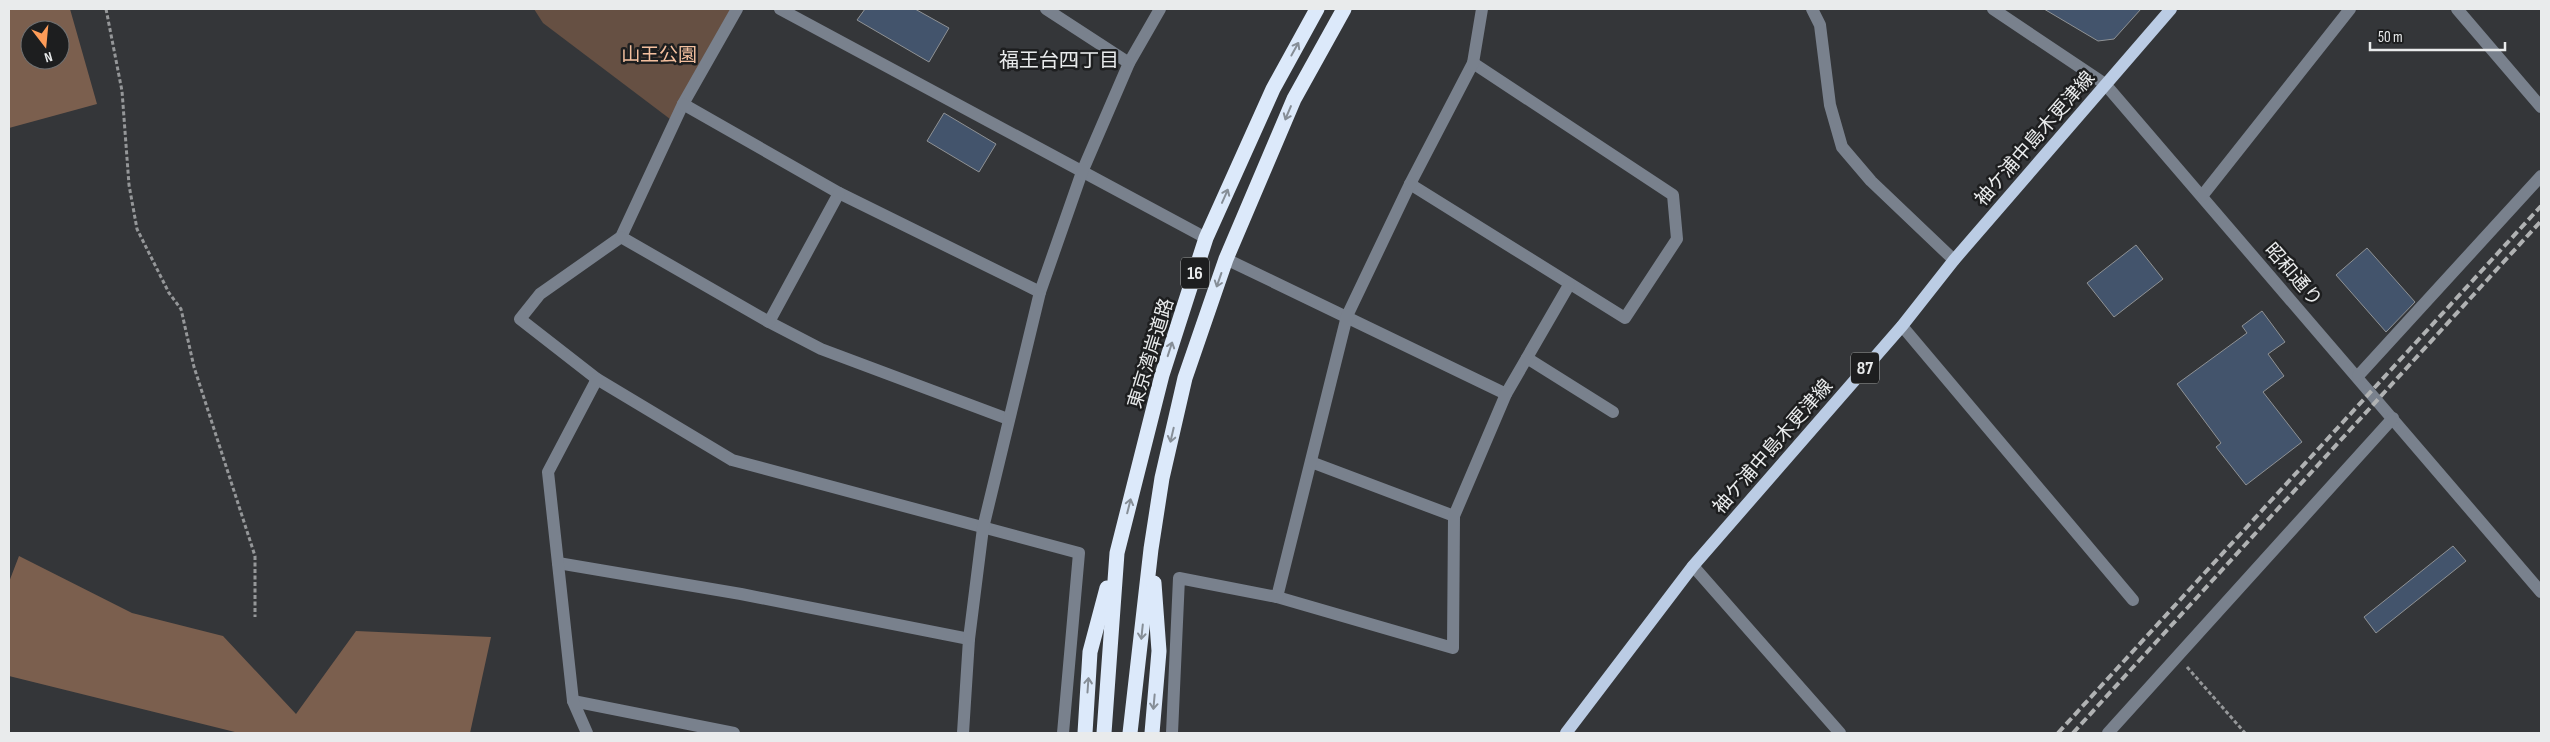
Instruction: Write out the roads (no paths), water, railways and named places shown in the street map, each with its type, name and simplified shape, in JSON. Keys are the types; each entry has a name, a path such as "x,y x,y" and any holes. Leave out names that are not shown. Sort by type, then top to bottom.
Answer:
{"highway":[{"name":"東京湾岸道路","path":"1104,733 1117,553 1162,374 1206,238 1273,89 1317,9"},
{"name":"16","path":"1130,733 1151,549 1162,478 1185,378 1226,260 1294,99 1344,9"},
{"name":"16","path":"1151,549 1159,651 1152,733"},
{"name":"16","path":"1085,733 1090,652 1117,553"}],"main road":[{"name":"袖ケ浦中島木更津線","path":"1566,733 1693,566 1902,326 1954,260 2171,9"}],"street":[{"path":"737,9 683,104 621,236 540,294 520,319 598,379 732,460 1079,553 1063,733"},
{"path":"780,9 1206,238"},
{"path":"1046,9 1130,63"},
{"path":"963,733 969,639 983,528 1040,292 1082,172 1130,63 1160,9"},
{"path":"1277,598 1347,316 1410,184 1473,63 1482,9"},
{"path":"1812,9 1820,25 1830,105 1842,147 1871,182 1954,260"},
{"name":"昭和通り","path":"1993,9 2105,84 2358,376 2541,592"},
{"path":"2202,196 2350,9"},
{"path":"2457,9 2541,107"},
{"path":"1410,184 1569,285 1625,318 1677,240 1673,194 1473,63"},
{"path":"683,104 839,193 1040,292"},
{"path":"2358,376 2541,176"},
{"path":"769,322 839,193"},
{"path":"621,236 769,322 821,349 1008,419"},
{"path":"1226,260 1347,316 1506,394"},
{"path":"1172,733 1180,578 1277,598 1453,648 1454,516 1506,394 1569,285"},
{"path":"1902,326 2133,600"},
{"path":"1527,358 1613,412"},
{"path":"587,733 573,702 548,472 598,379"},
{"path":"2108,733 2179,657 2393,418"},
{"path":"1311,462 1454,516"},
{"path":"558,563 741,594 969,639"},
{"path":"1693,566 1840,733"},
{"path":"573,702 734,733"}],"railway":[{"path":"2058,733 2541,206"},
{"path":"2073,733 2541,221"}],"district":[{"name":"福王台四丁目","path":"1059,60"}],"park label":[{"name":"山王公園","path":"659,54"}]}
